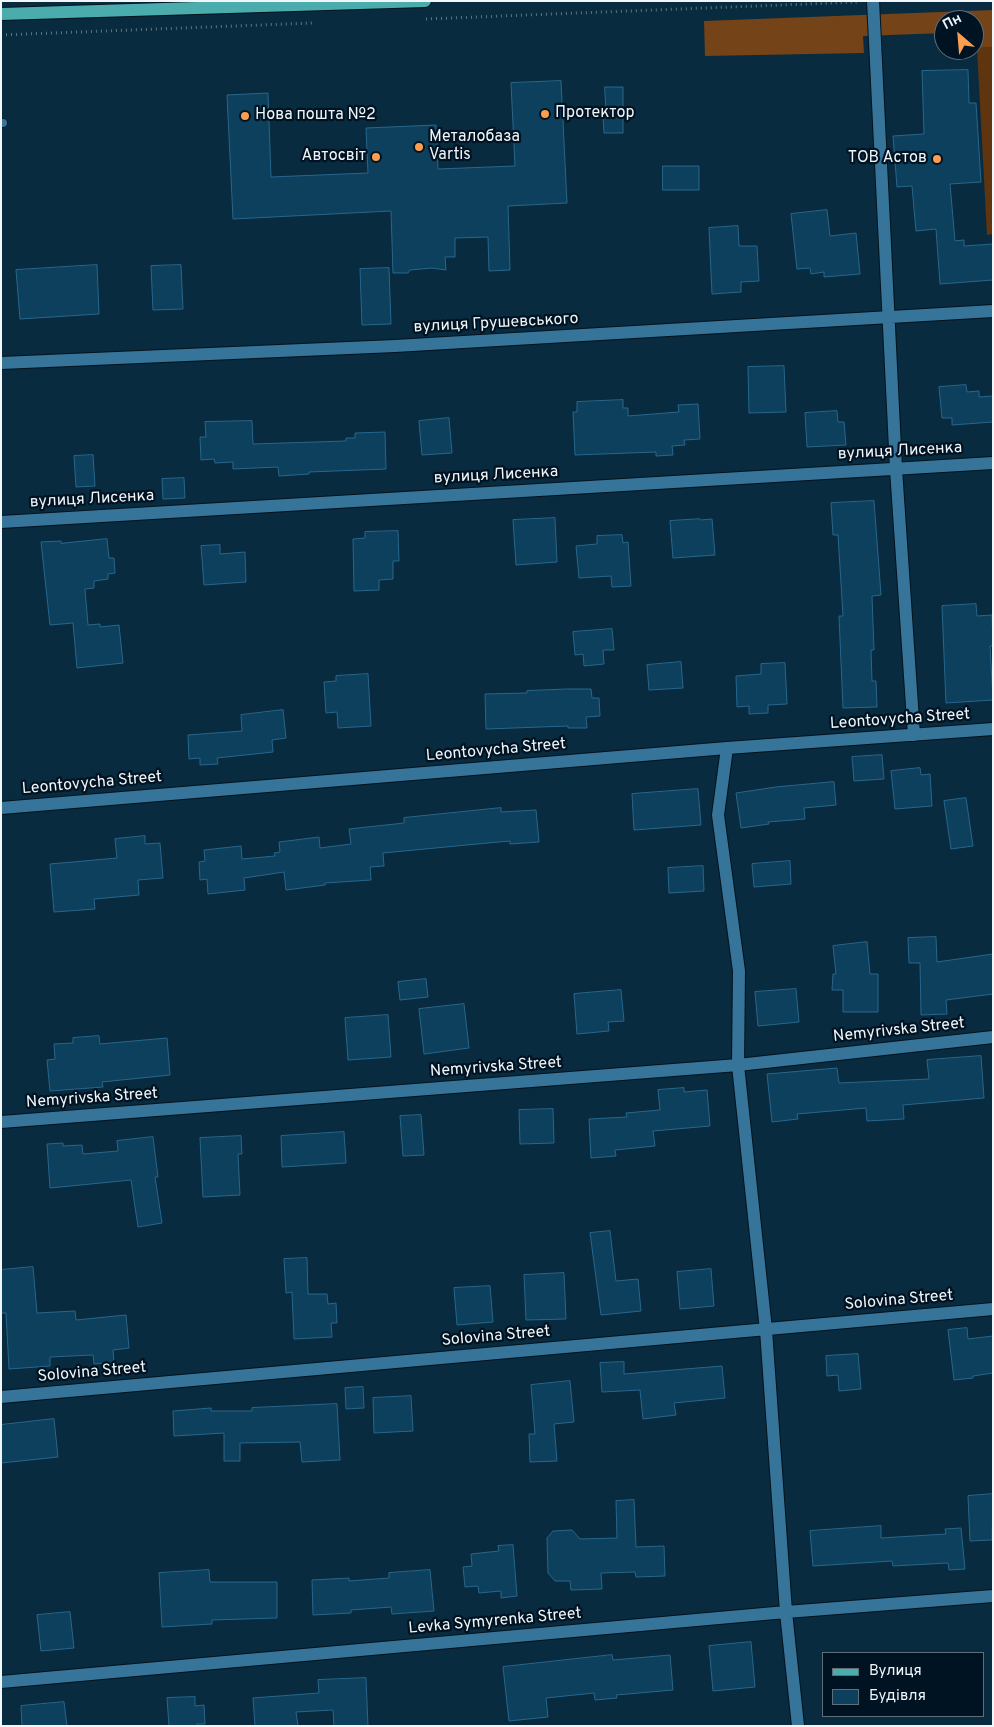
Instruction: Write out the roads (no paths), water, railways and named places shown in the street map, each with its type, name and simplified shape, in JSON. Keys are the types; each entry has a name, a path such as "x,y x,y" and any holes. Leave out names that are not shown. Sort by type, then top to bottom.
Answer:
{"main road":[{"path":"1,14 425,1"}],"street":[{"path":"873,2 896,469 914,736"},
{"name":"вулиця Грушевського","path":"1,363 394,346 993,311"},
{"name":"вулиця Лисенка","path":"1,522 993,463"},
{"name":"Leontovycha Street","path":"1,808 727,748 993,730"},
{"path":"727,748 718,815 739,971 738,1065 766,1330 786,1612 798,1726"},
{"name":"Nemyrivska Street","path":"1,1122 738,1065 993,1037"},
{"name":"Solovina Street","path":"1,1398 993,1309"},
{"name":"Levka Symyrenka Street","path":"1,1682 786,1612 993,1596"}],"place":[{"name":"Протектор","path":"545,114"},
{"name":"Нова пошта №2","path":"245,116"},
{"name":"Металобаза Vartis","path":"419,147"},
{"name":"Автосвіт","path":"376,157"},
{"name":"ТОВ Астов","path":"937,159"}]}
